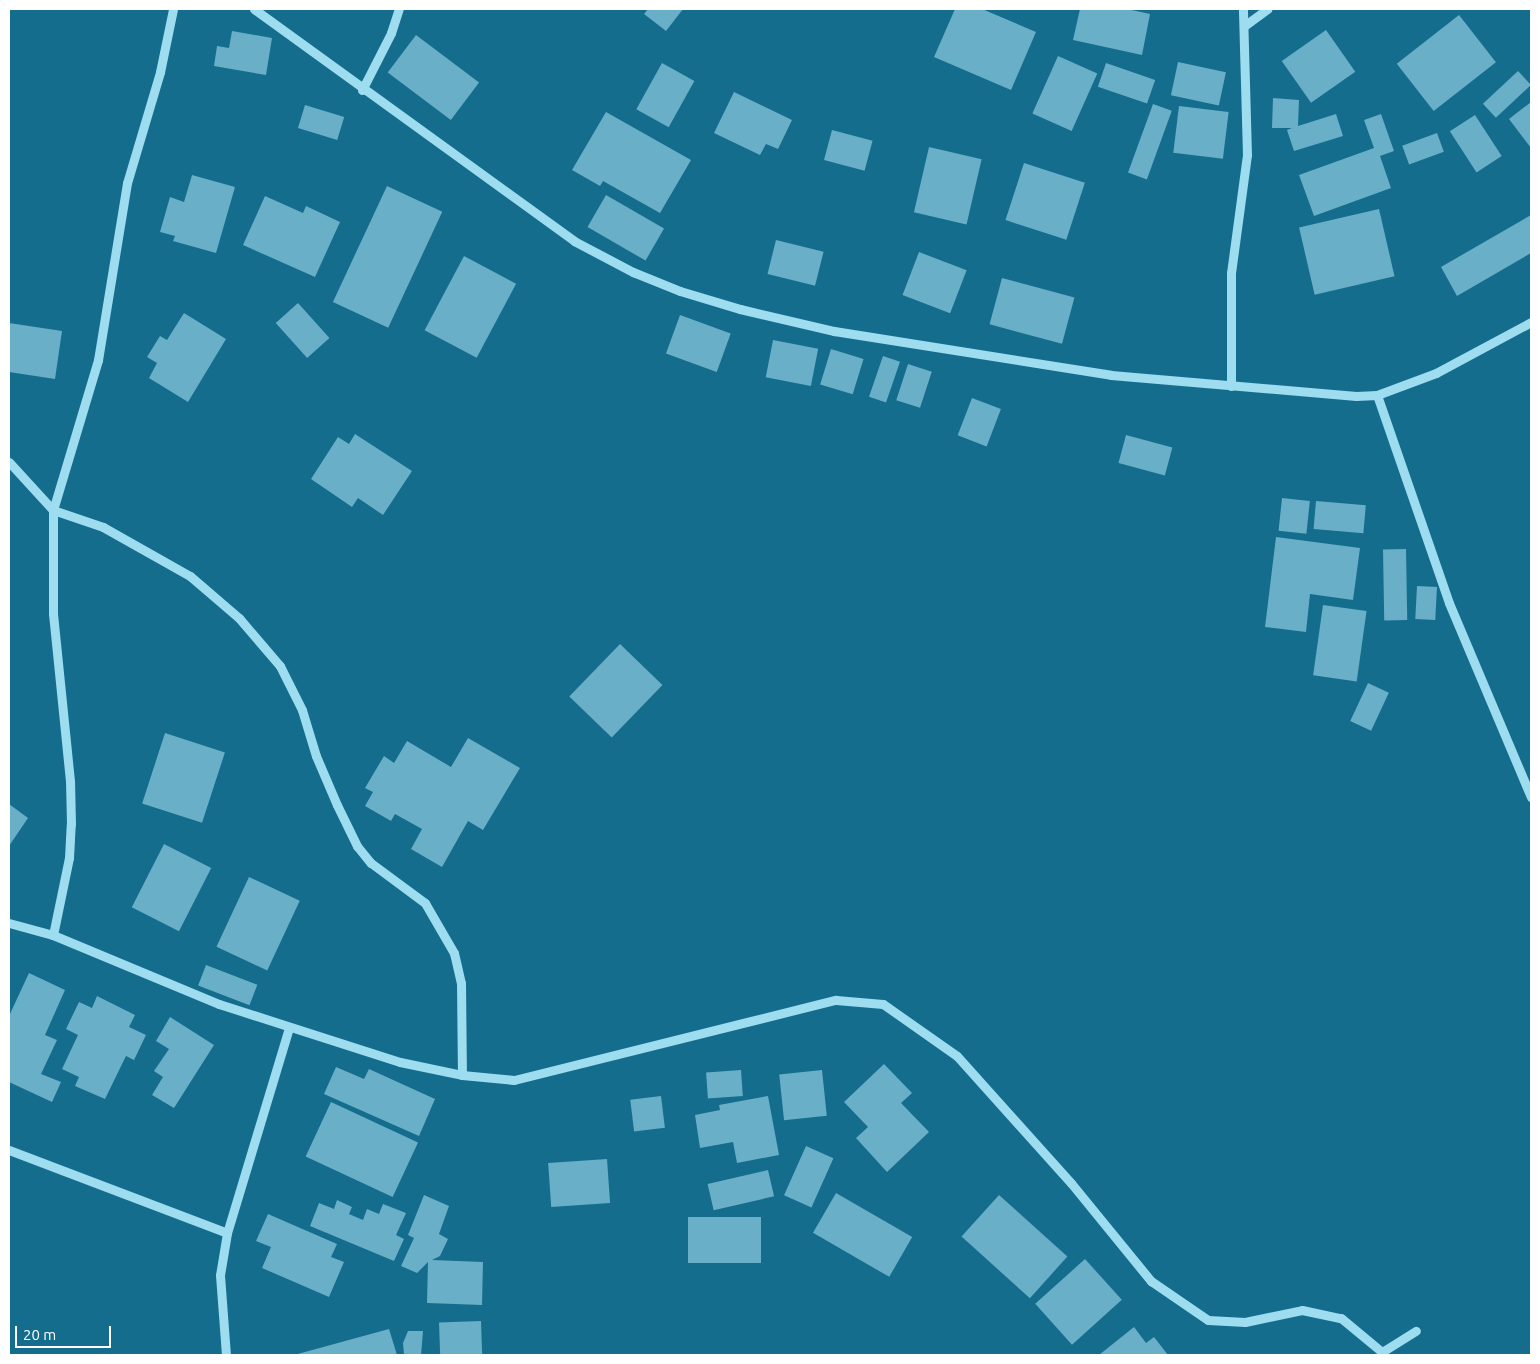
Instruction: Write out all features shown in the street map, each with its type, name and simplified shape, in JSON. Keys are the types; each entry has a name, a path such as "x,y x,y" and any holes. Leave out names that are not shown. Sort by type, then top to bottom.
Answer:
{"street":[{"path":"53,935 70,858 71,824 70,781 52,614 53,510 98,360 127,183 160,72 173,9"},
{"path":"254,9 362,90 574,241 633,272 680,291 740,309 844,333 1102,374 1356,396 1377,395 1436,373 1531,322"},
{"path":"362,90 391,33 399,9"},
{"path":"1230,386 1231,273 1247,155 1243,9"},
{"path":"1244,26 1267,9"},
{"path":"1377,395 1449,603 1478,665 1500,728 1529,786 1531,797"},
{"path":"9,462 53,510 103,527 190,576 239,618 280,666 302,710 316,756 357,846 371,863 425,903 454,953 461,983 462,1075"},
{"path":"9,923 53,935 219,1004 289,1028 400,1062 462,1075 514,1080 836,1000 883,1004 957,1056 1070,1183 1151,1281 1208,1320 1245,1322 1302,1310 1341,1318 1382,1352 1416,1331"},
{"path":"226,1355 220,1274 228,1233 289,1028"},
{"path":"9,1150 228,1233"}],"building":[{"path":"648,9 683,9 666,31 644,14"},
{"path":"955,9 982,9 1036,32 1011,90 934,57"},
{"path":"1080,9 1127,9 1150,14 1142,55 1073,40"},
{"path":"1459,15 1496,62 1434,111 1397,64"},
{"path":"1326,30 1355,72 1311,103 1282,61"},
{"path":"232,31 272,38 266,75 214,66 217,46 229,48"},
{"path":"416,35 479,83 451,120 388,73"},
{"path":"1058,56 1097,73 1072,131 1032,114"},
{"path":"1178,62 1226,72 1219,105 1171,95"},
{"path":"662,63 694,81 669,127 636,109"},
{"path":"1106,63 1155,80 1147,104 1098,87"},
{"path":"1518,71 1531,85 1496,118 1483,104"},
{"path":"734,92 792,120 778,149 766,144 760,155 714,133"},
{"path":"1273,98 1299,100 1298,126 1336,114 1343,136 1294,151 1287,130 1292,128 1272,128"},
{"path":"1531,102 1531,148 1509,119"},
{"path":"1153,104 1172,111 1147,179 1128,173"},
{"path":"305,105 344,117 337,140 298,128"},
{"path":"1179,106 1229,112 1223,159 1173,153"},
{"path":"606,112 691,160 660,213 603,181 600,186 572,170"},
{"path":"1381,114 1394,151 1380,156 1391,188 1314,216 1299,175 1374,148 1364,120"},
{"path":"1475,115 1502,156 1477,172 1450,131"},
{"path":"832,130 873,141 865,171 824,160"},
{"path":"1437,133 1444,152 1409,164 1402,146"},
{"path":"929,147 982,159 967,224 914,212"},
{"path":"1024,163 1085,183 1066,240 1005,220"},
{"path":"192,175 235,187 216,253 173,241 175,236 160,232 170,197 184,202"},
{"path":"387,186 442,212 388,328 333,302"},
{"path":"606,195 664,228 646,261 588,227"},
{"path":"265,196 303,213 306,206 340,222 315,277 243,245"},
{"path":"1379,209 1395,276 1315,295 1299,227"},
{"path":"1531,215 1531,253 1457,296 1441,267"},
{"path":"776,240 824,252 815,286 768,274"},
{"path":"919,252 967,270 950,313 903,295"},
{"path":"464,256 516,284 477,358 425,330"},
{"path":"1002,278 1074,297 1062,344 990,324"},
{"path":"298,303 329,338 307,358 276,323"},
{"path":"184,313 226,339 188,402 149,378 157,363 147,357 160,336 167,340"},
{"path":"680,315 731,333 717,372 666,354"},
{"path":"9,323 62,331 55,379 9,372"},
{"path":"773,340 818,349 811,386 766,377"},
{"path":"831,349 864,359 853,394 820,384"},
{"path":"883,356 900,362 886,403 869,397"},
{"path":"908,364 932,372 920,408 896,400"},
{"path":"972,398 1001,409 987,446 958,435"},
{"path":"355,434 412,471 383,515 358,498 352,507 311,479 338,437 349,444"},
{"path":"1126,435 1172,447 1165,475 1118,463"},
{"path":"1282,498 1310,501 1306,534 1279,531"},
{"path":"1316,501 1366,505 1363,533 1314,529"},
{"path":"1276,537 1360,548 1353,600 1310,594 1306,632 1265,627"},
{"path":"1383,549 1406,549 1407,620 1384,620"},
{"path":"1417,586 1437,587 1435,620 1415,619"},
{"path":"1323,605 1367,611 1357,681 1313,675"},
{"path":"620,644 662,685 612,737 569,697"},
{"path":"1368,683 1389,693 1371,731 1350,721"},
{"path":"165,733 225,752 202,823 142,803"},
{"path":"468,738 520,768 483,830 468,821 442,867 411,849 422,829 395,814 391,821 365,806 373,792 365,788 384,756 394,763 407,741 451,767"},
{"path":"9,804 28,818 9,846"},
{"path":"164,844 211,868 179,931 132,907"},
{"path":"249,877 300,901 267,970 216,947"},
{"path":"206,965 257,985 249,1005 198,986"},
{"path":"29,973 65,990 45,1035 57,1040 41,1074 61,1082 52,1102 9,1082 9,1016"},
{"path":"97,996 135,1015 129,1027 146,1035 134,1060 126,1056 105,1099 75,1086 79,1077 62,1069 78,1035 66,1029 79,1002 92,1008"},
{"path":"170,1017 214,1045 174,1108 152,1095 163,1077 154,1071 169,1049 156,1041"},
{"path":"884,1064 912,1093 901,1103 929,1132 887,1172 856,1138 868,1127 844,1102"},
{"path":"336,1067 364,1079 369,1069 435,1099 419,1136 324,1094"},
{"path":"741,1070 743,1096 708,1098 706,1072"},
{"path":"822,1070 827,1116 784,1120 779,1074"},
{"path":"661,1096 665,1128 634,1132 630,1100"},
{"path":"768,1096 779,1155 737,1163 733,1142 700,1148 695,1115 720,1110 719,1105"},
{"path":"331,1102 418,1143 393,1197 306,1156"},
{"path":"806,1146 833,1158 811,1208 784,1195"},
{"path":"607,1159 610,1203 551,1207 548,1163"},
{"path":"768,1170 774,1196 714,1210 708,1184"},
{"path":"836,1193 912,1237 889,1277 813,1233"},
{"path":"424,1195 449,1206 439,1234 448,1239 440,1256 432,1260 483,1262 482,1305 427,1303 428,1262 417,1273 401,1266 414,1238 408,1235"},
{"path":"999,1195 1067,1257 1030,1298 962,1237"},
{"path":"337,1200 352,1207 349,1214 363,1220 367,1209 379,1214 383,1204 406,1213 396,1235 404,1239 394,1261 310,1226 319,1203 334,1209"},
{"path":"268,1214 337,1244 331,1257 344,1262 329,1297 262,1268 271,1247 256,1241"},
{"path":"688,1217 761,1217 761,1263 688,1263"},
{"path":"1085,1259 1122,1300 1072,1345 1035,1304"},
{"path":"481,1321 482,1355 440,1355 439,1322"},
{"path":"1134,1327 1146,1343 1154,1337 1168,1355 1099,1355"},
{"path":"389,1329 397,1355 294,1355"},
{"path":"408,1331 423,1331 421,1355 404,1355 403,1343"}]}
